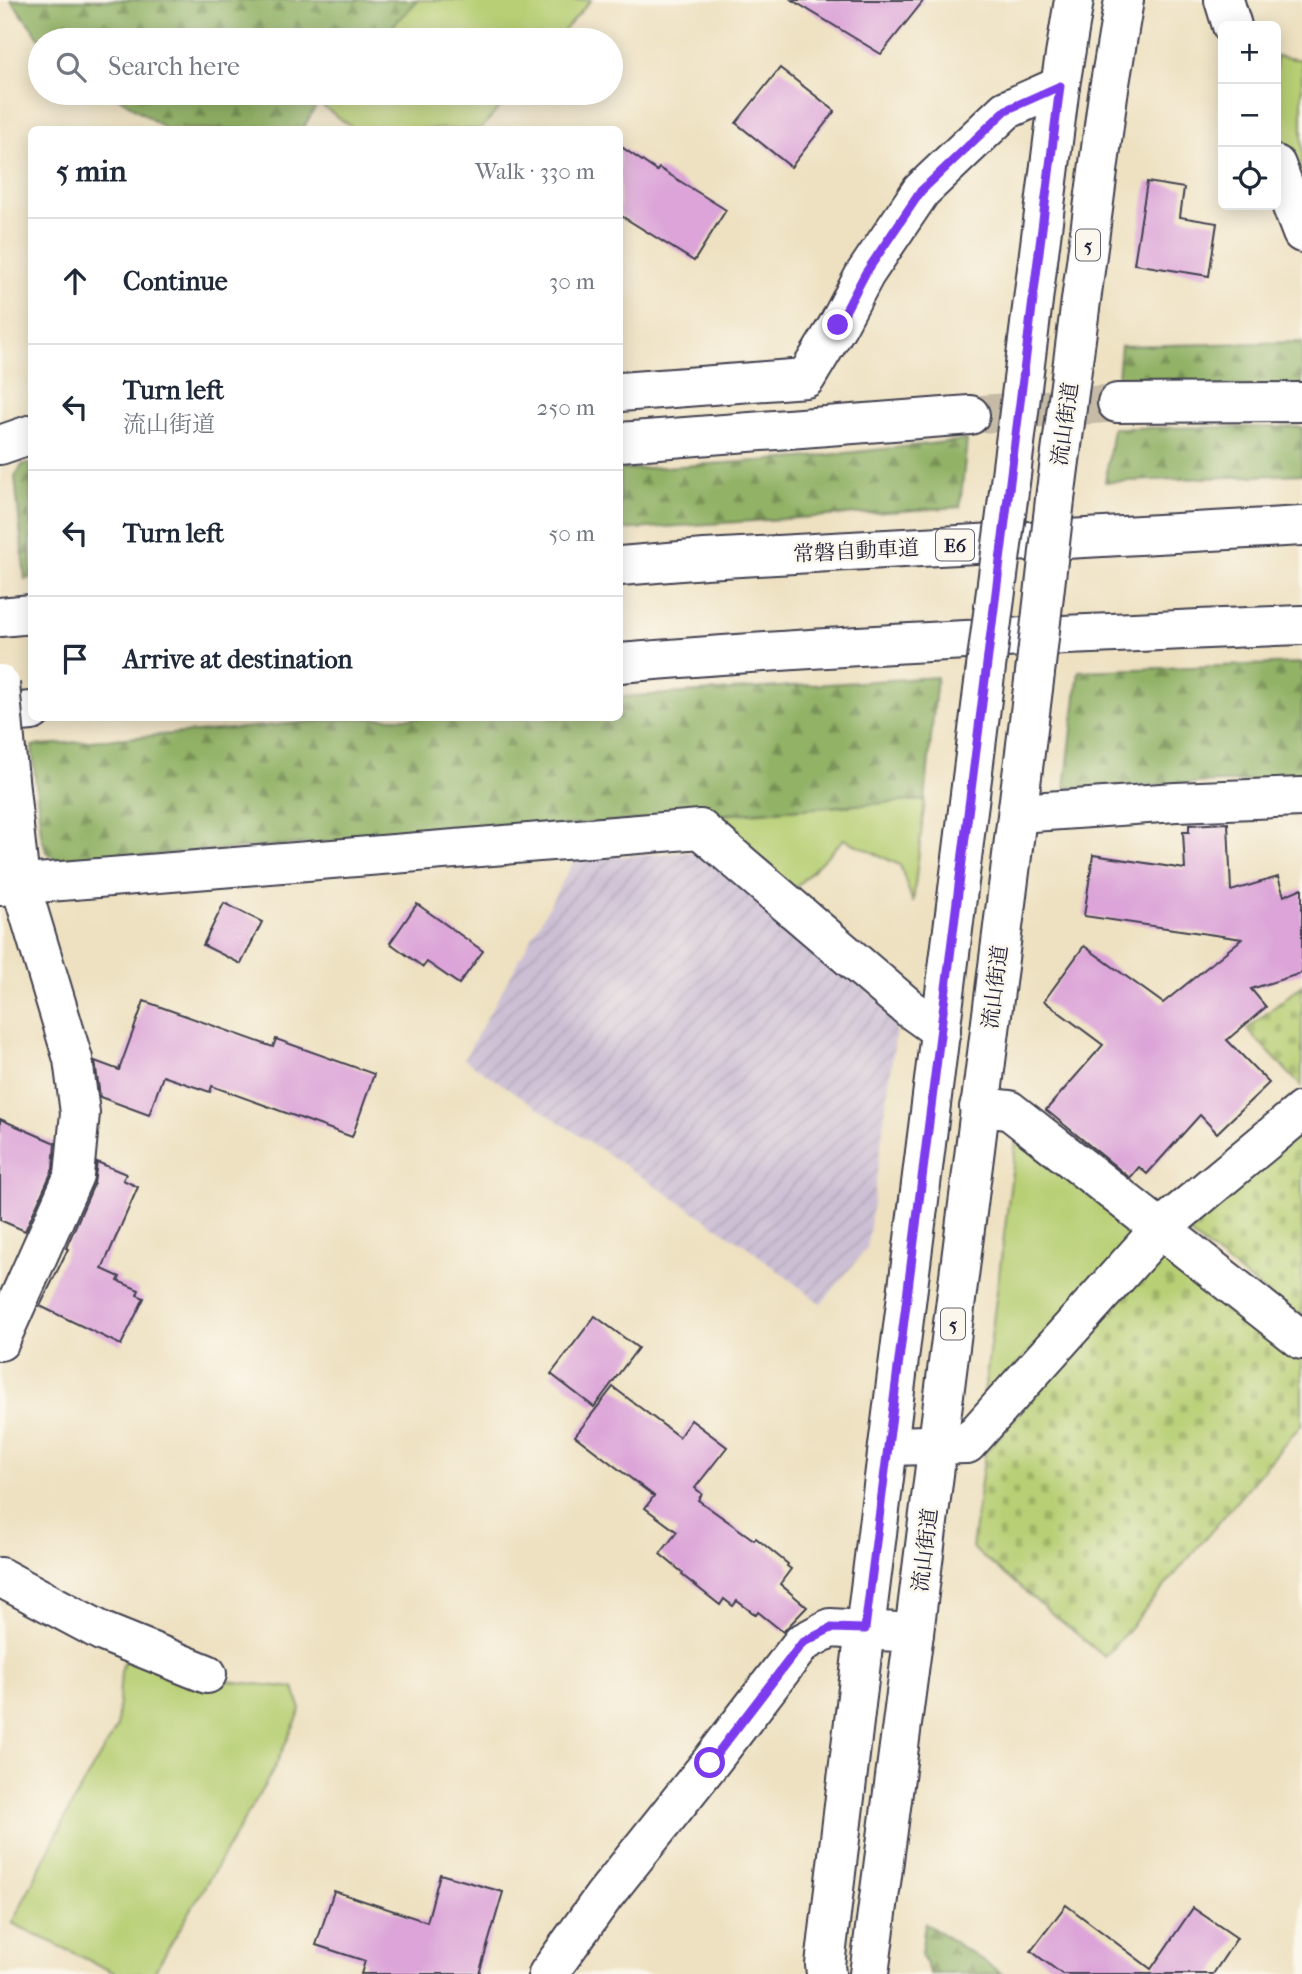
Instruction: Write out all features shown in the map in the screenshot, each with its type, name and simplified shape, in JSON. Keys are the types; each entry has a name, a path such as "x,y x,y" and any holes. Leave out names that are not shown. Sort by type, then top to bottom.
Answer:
{"main road":[{"path":"826,1974 865,1629 1060,86 1074,0"},
{"name":"流山街道","path":"869,1974 1018,813 1056,491 1108,94 1124,0"},
{"path":"1224,0 1230,21"},
{"path":"623,392 806,378 865,274 921,191 1006,110 1060,86"},
{"path":"1281,178 1302,233"},
{"path":"1117,403 1302,402"},
{"path":"623,442 970,415"},
{"path":"0,445 28,435"},
{"name":"常磐自動車道","path":"623,566 1298,526"},
{"path":"0,617 28,614"},
{"path":"623,663 718,654 1090,633 1302,625"},
{"path":"0,684 6,751 10,885 73,1059 80,1113 74,1175 0,1341"},
{"path":"0,714 28,711"},
{"path":"1018,813 1138,804 1302,797"},
{"path":"10,885 700,829 909,1008 941,1031"},
{"path":"979,1107 1010,1110 1302,1340"},
{"path":"890,1446 967,1444 1160,1229 1302,1111"},
{"path":"0,1577 103,1632 207,1674"},
{"path":"548,1974 604,1896 802,1643 831,1628 914,1633"}],"shaded area":[{"path":"705,851 898,1016 867,1248 821,1304 749,1248 464,1059 575,859"}],"green space":[{"path":"11,0 418,0 391,28 32,28"},
{"path":"418,0 591,0 566,28 391,28"},
{"path":"1281,57 1302,60 1302,206 1281,152"},
{"path":"130,105 317,105 304,126 162,126"},
{"path":"321,105 502,105 484,126 351,126"},
{"path":"1302,342 1302,386 1117,387 1121,346"},
{"path":"1302,427 1302,474 1105,482 1113,428"},
{"path":"967,440 960,507 623,530 623,470 800,458"},
{"path":"23,464 28,464 28,578 25,579 15,476"},
{"path":"1302,663 1302,779 1065,788 1079,671"},
{"path":"937,677 925,800 176,853 75,864 54,858 46,851 41,834 32,746 323,721 623,721 623,697"},
{"path":"925,800 913,903 900,865 844,839 792,891 707,816"},
{"path":"1302,985 1302,1087 1247,1029"},
{"path":"1302,1129 1302,1321 1186,1231"},
{"path":"1017,1133 1142,1231 983,1401"},
{"path":"1165,1249 1302,1355 1302,1424 1105,1657 972,1548 985,1452"},
{"path":"133,1652 208,1679 294,1688 301,1710 273,1771 153,1974 117,1974 12,1923 78,1793 117,1727 121,1672 123,1664"},
{"path":"925,1923 1003,1974 930,1974 921,1954"}],"building":[{"path":"792,0 924,0 881,54"},
{"path":"780,68 835,111 791,167 736,123"},
{"path":"623,148 657,171 659,168 726,210 694,261 623,217"},
{"path":"1147,182 1184,188 1180,217 1217,223 1209,276 1134,264"},
{"path":"1228,823 1231,891 1278,877 1284,896 1302,888 1302,973 1251,989 1266,1007 1227,1040 1269,1083 1217,1133 1200,1115 1147,1174 1139,1167 1130,1178 1046,1110 1103,1045 1044,1001 1084,946 1163,1003 1242,939 1084,916 1093,855 1185,869 1183,832 1189,832 1189,825"},
{"path":"224,903 262,922 241,964 203,945"},
{"path":"417,904 483,951 459,984 427,962 423,967 390,943"},
{"path":"144,1001 273,1047 276,1039 374,1074 352,1137 212,1086 210,1092 163,1076 149,1115 100,1097 95,1061 119,1070"},
{"path":"0,1119 55,1143 53,1169 25,1231 0,1220"},
{"path":"97,1162 126,1174 123,1180 138,1187 102,1269 120,1277 118,1281 139,1290 137,1295 144,1298 121,1345 40,1306 68,1249 66,1248 94,1184"},
{"path":"595,1316 638,1348 594,1407 551,1374"},
{"path":"613,1387 679,1437 691,1420 727,1447 695,1488 702,1494 698,1500 754,1540 756,1538 788,1564 791,1569 780,1584 807,1607 783,1632 758,1612 756,1615 737,1601 733,1606 724,1599 720,1605 682,1575 683,1573 660,1554 677,1532 645,1508 654,1496 575,1436"},
{"path":"440,1874 503,1892 479,1974 361,1974 365,1961 316,1945 334,1891 427,1922"},
{"path":"1066,1905 1151,1969 1193,1908 1237,1938 1213,1974 1062,1974 1031,1951"}],"tunnel":[{"path":"970,415 1117,403"}],"route":[{"path":"710,1763 802,1643 831,1628 865,1629 1060,86 1006,110 921,191 865,274 838,325"}]}
